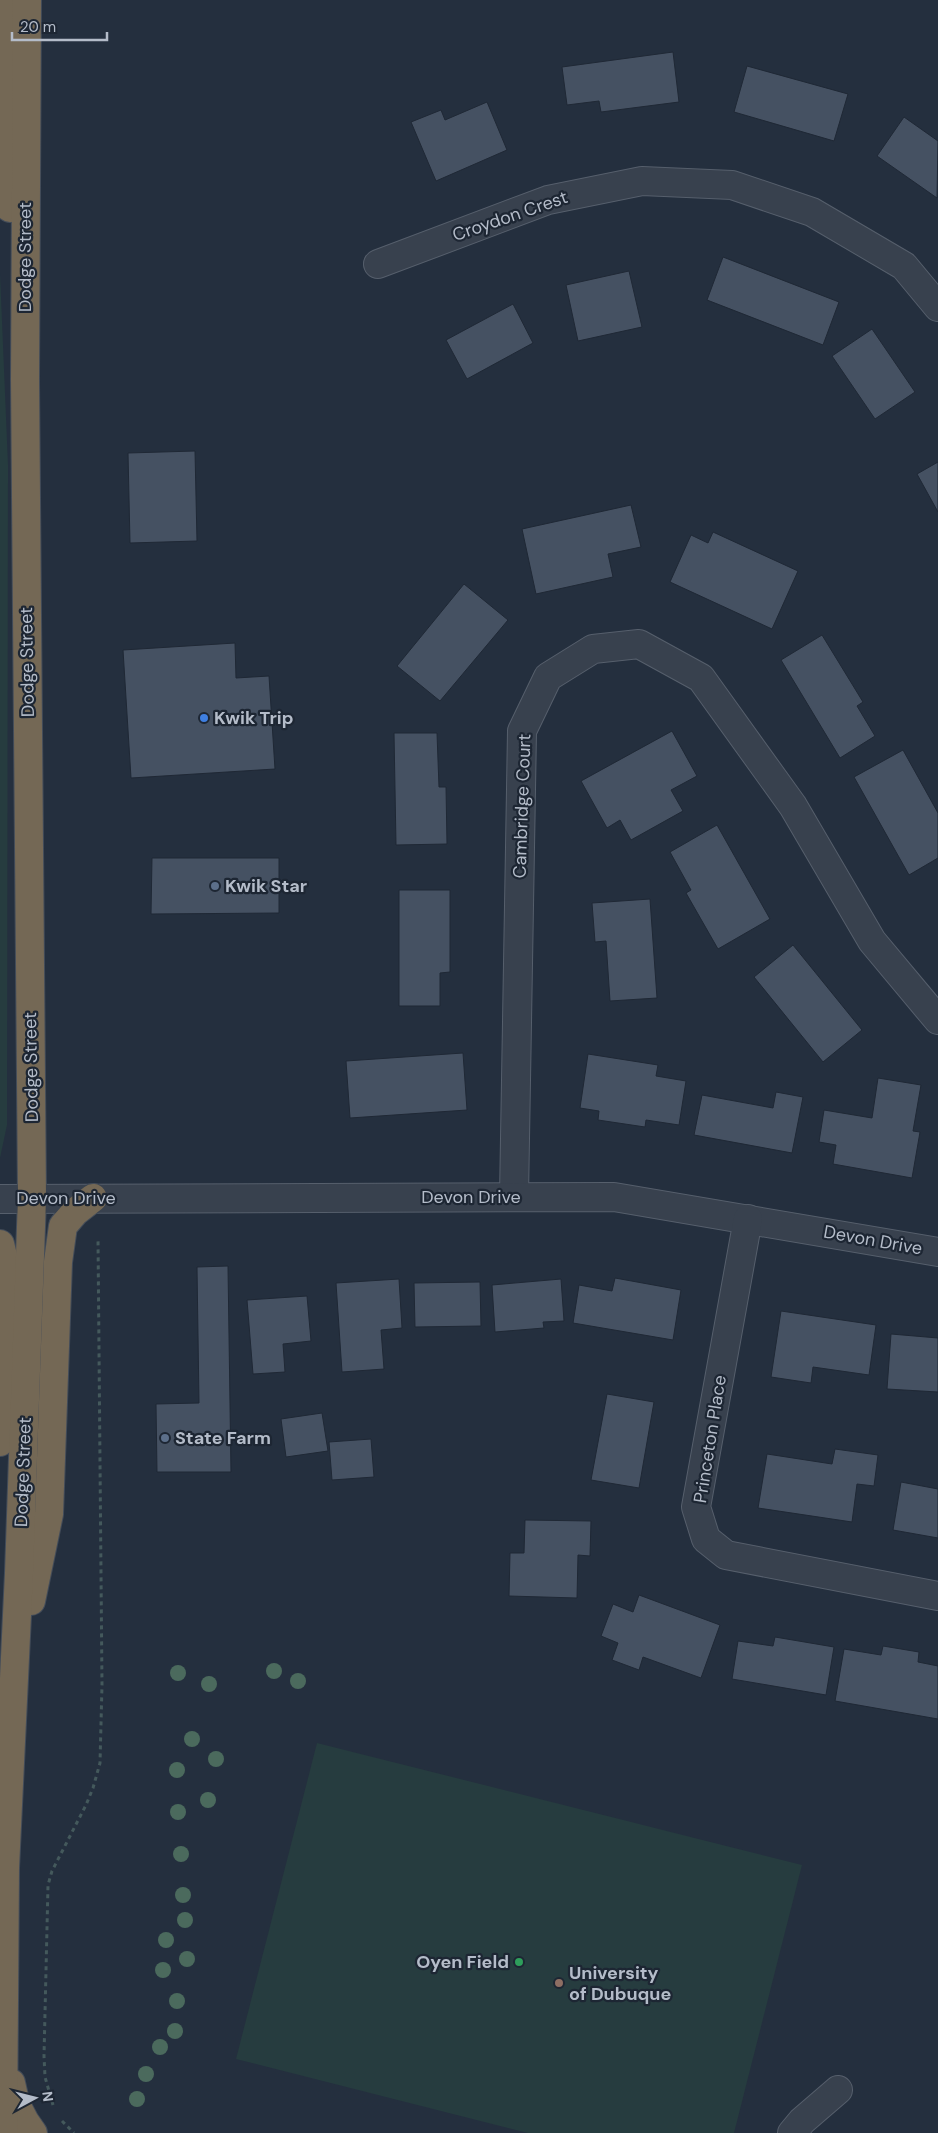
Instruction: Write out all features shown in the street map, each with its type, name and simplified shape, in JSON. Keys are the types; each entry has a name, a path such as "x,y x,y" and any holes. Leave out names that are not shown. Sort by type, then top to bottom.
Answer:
{"highway":[{"name":"Dodge Street","path":"3,2133 5,1868 32,1198 25,296 27,0"},
{"path":"0,5 5,45 6,161 11,223 25,296"},
{"path":"14,1675 49,1514 58,1262 63,1226 75,1212 93,1198"},
{"path":"0,1244 4,1260 0,1442"},
{"path":"0,1617 13,1704"},
{"path":"4,2034 13,2098 24,2121 33,2133"}],"street":[{"name":"Croydon Crest","path":"378,264 548,200 642,181 732,185 812,212 904,266 938,307"},
{"name":"Cambridge Court","path":"514,1197 522,731 548,677 593,649 640,644 700,678 793,806 872,941 938,1020"},
{"name":"Devon Drive","path":"0,1198 614,1196 938,1252"},
{"name":"Princeton Place","path":"748,1219 696,1507 706,1539 726,1555 938,1596"},
{"path":"792,2133 802,2121 838,2090"}],"path":[{"path":"54,2109 45,2077 44,2056 48,1885 52,1871 93,1788 100,1763 102,1685 98,1239"},
{"path":"58,2115 74,2133"}],"green space":[{"path":"0,273 8,465 7,1125 0,1158"},
{"name":"Oyen Field","path":"317,1743 802,1865 734,2133 528,2133 236,2059"}],"building":[{"path":"673,52 679,102 601,112 599,101 567,105 562,67"},
{"path":"747,66 848,94 834,141 734,112"},
{"path":"487,102 507,150 436,181 411,122 441,110 445,120"},
{"path":"904,117 938,141 937,198 877,156"},
{"path":"723,257 839,302 823,345 707,300"},
{"path":"629,271 642,327 578,341 566,285"},
{"path":"513,304 533,343 467,379 446,340"},
{"path":"872,329 915,392 875,419 832,356"},
{"path":"195,451 197,541 130,543 128,453"},
{"path":"938,462 938,512 917,474"},
{"path":"631,505 641,547 608,554 613,577 536,594 522,529"},
{"path":"713,532 798,571 772,629 670,582 691,535 708,543"},
{"path":"464,584 508,620 440,701 397,666"},
{"path":"822,635 863,702 857,706 875,736 840,758 781,660"},
{"path":"235,643 236,678 269,676 275,769 131,778 123,650"},
{"path":"672,731 697,776 671,790 683,811 631,840 620,820 607,828 581,781"},
{"path":"394,733 437,733 439,787 446,787 447,844 396,845"},
{"path":"903,750 938,813 938,858 909,875 854,777"},
{"path":"717,825 770,919 718,949 686,893 691,890 670,852"},
{"name":"Kwik Star","path":"152,858 279,858 279,913 151,914"},
{"path":"399,890 450,890 450,972 440,973 440,1006 399,1006"},
{"path":"650,899 657,998 610,1001 606,941 595,942 592,903"},
{"path":"793,945 862,1030 823,1062 754,977"},
{"path":"463,1053 467,1110 350,1118 346,1061"},
{"path":"588,1054 658,1065 656,1076 686,1081 679,1125 646,1120 645,1127 598,1120 599,1111 580,1108"},
{"path":"878,1078 921,1085 913,1131 920,1132 912,1178 833,1164 836,1145 819,1142 824,1110 872,1118"},
{"path":"776,1092 803,1097 792,1153 694,1135 702,1095 773,1108"},
{"path":"228,1266 231,1472 157,1472 156,1404 199,1403 197,1267"},
{"path":"615,1278 681,1290 673,1340 573,1323 579,1285 612,1291"},
{"path":"399,1279 402,1328 381,1330 384,1369 342,1372 336,1283"},
{"path":"561,1279 564,1321 543,1322 544,1328 495,1332 492,1285"},
{"path":"480,1282 481,1326 415,1327 414,1283"},
{"path":"307,1296 311,1341 283,1344 285,1372 253,1374 247,1300"},
{"path":"781,1311 876,1325 869,1375 813,1367 811,1383 771,1377"},
{"path":"891,1334 938,1338 938,1392 887,1389"},
{"path":"607,1394 654,1402 639,1488 591,1480"},
{"path":"322,1413 328,1451 286,1457 281,1419"},
{"path":"371,1439 374,1477 332,1480 329,1442"},
{"path":"835,1449 878,1455 874,1486 857,1484 852,1522 758,1508 767,1454 832,1464"},
{"path":"901,1482 938,1489 938,1538 893,1530"},
{"path":"525,1520 591,1521 590,1556 578,1555 577,1598 509,1596 510,1553 524,1553"},
{"path":"639,1595 720,1625 701,1678 643,1657 639,1670 612,1660 618,1643 601,1636 613,1604 633,1612"},
{"path":"775,1637 834,1647 826,1695 732,1679 738,1641 773,1646"},
{"path":"883,1646 919,1652 918,1662 938,1666 938,1719 835,1701 844,1649 881,1655"}],"place":[{"name":"Kwik Trip","path":"204,718"},
{"name":"Kwik Star","path":"215,886"},
{"name":"State Farm","path":"165,1438"},
{"name":"Oyen Field","path":"519,1962"},
{"name":"University of Dubuque","path":"559,1983"}]}
